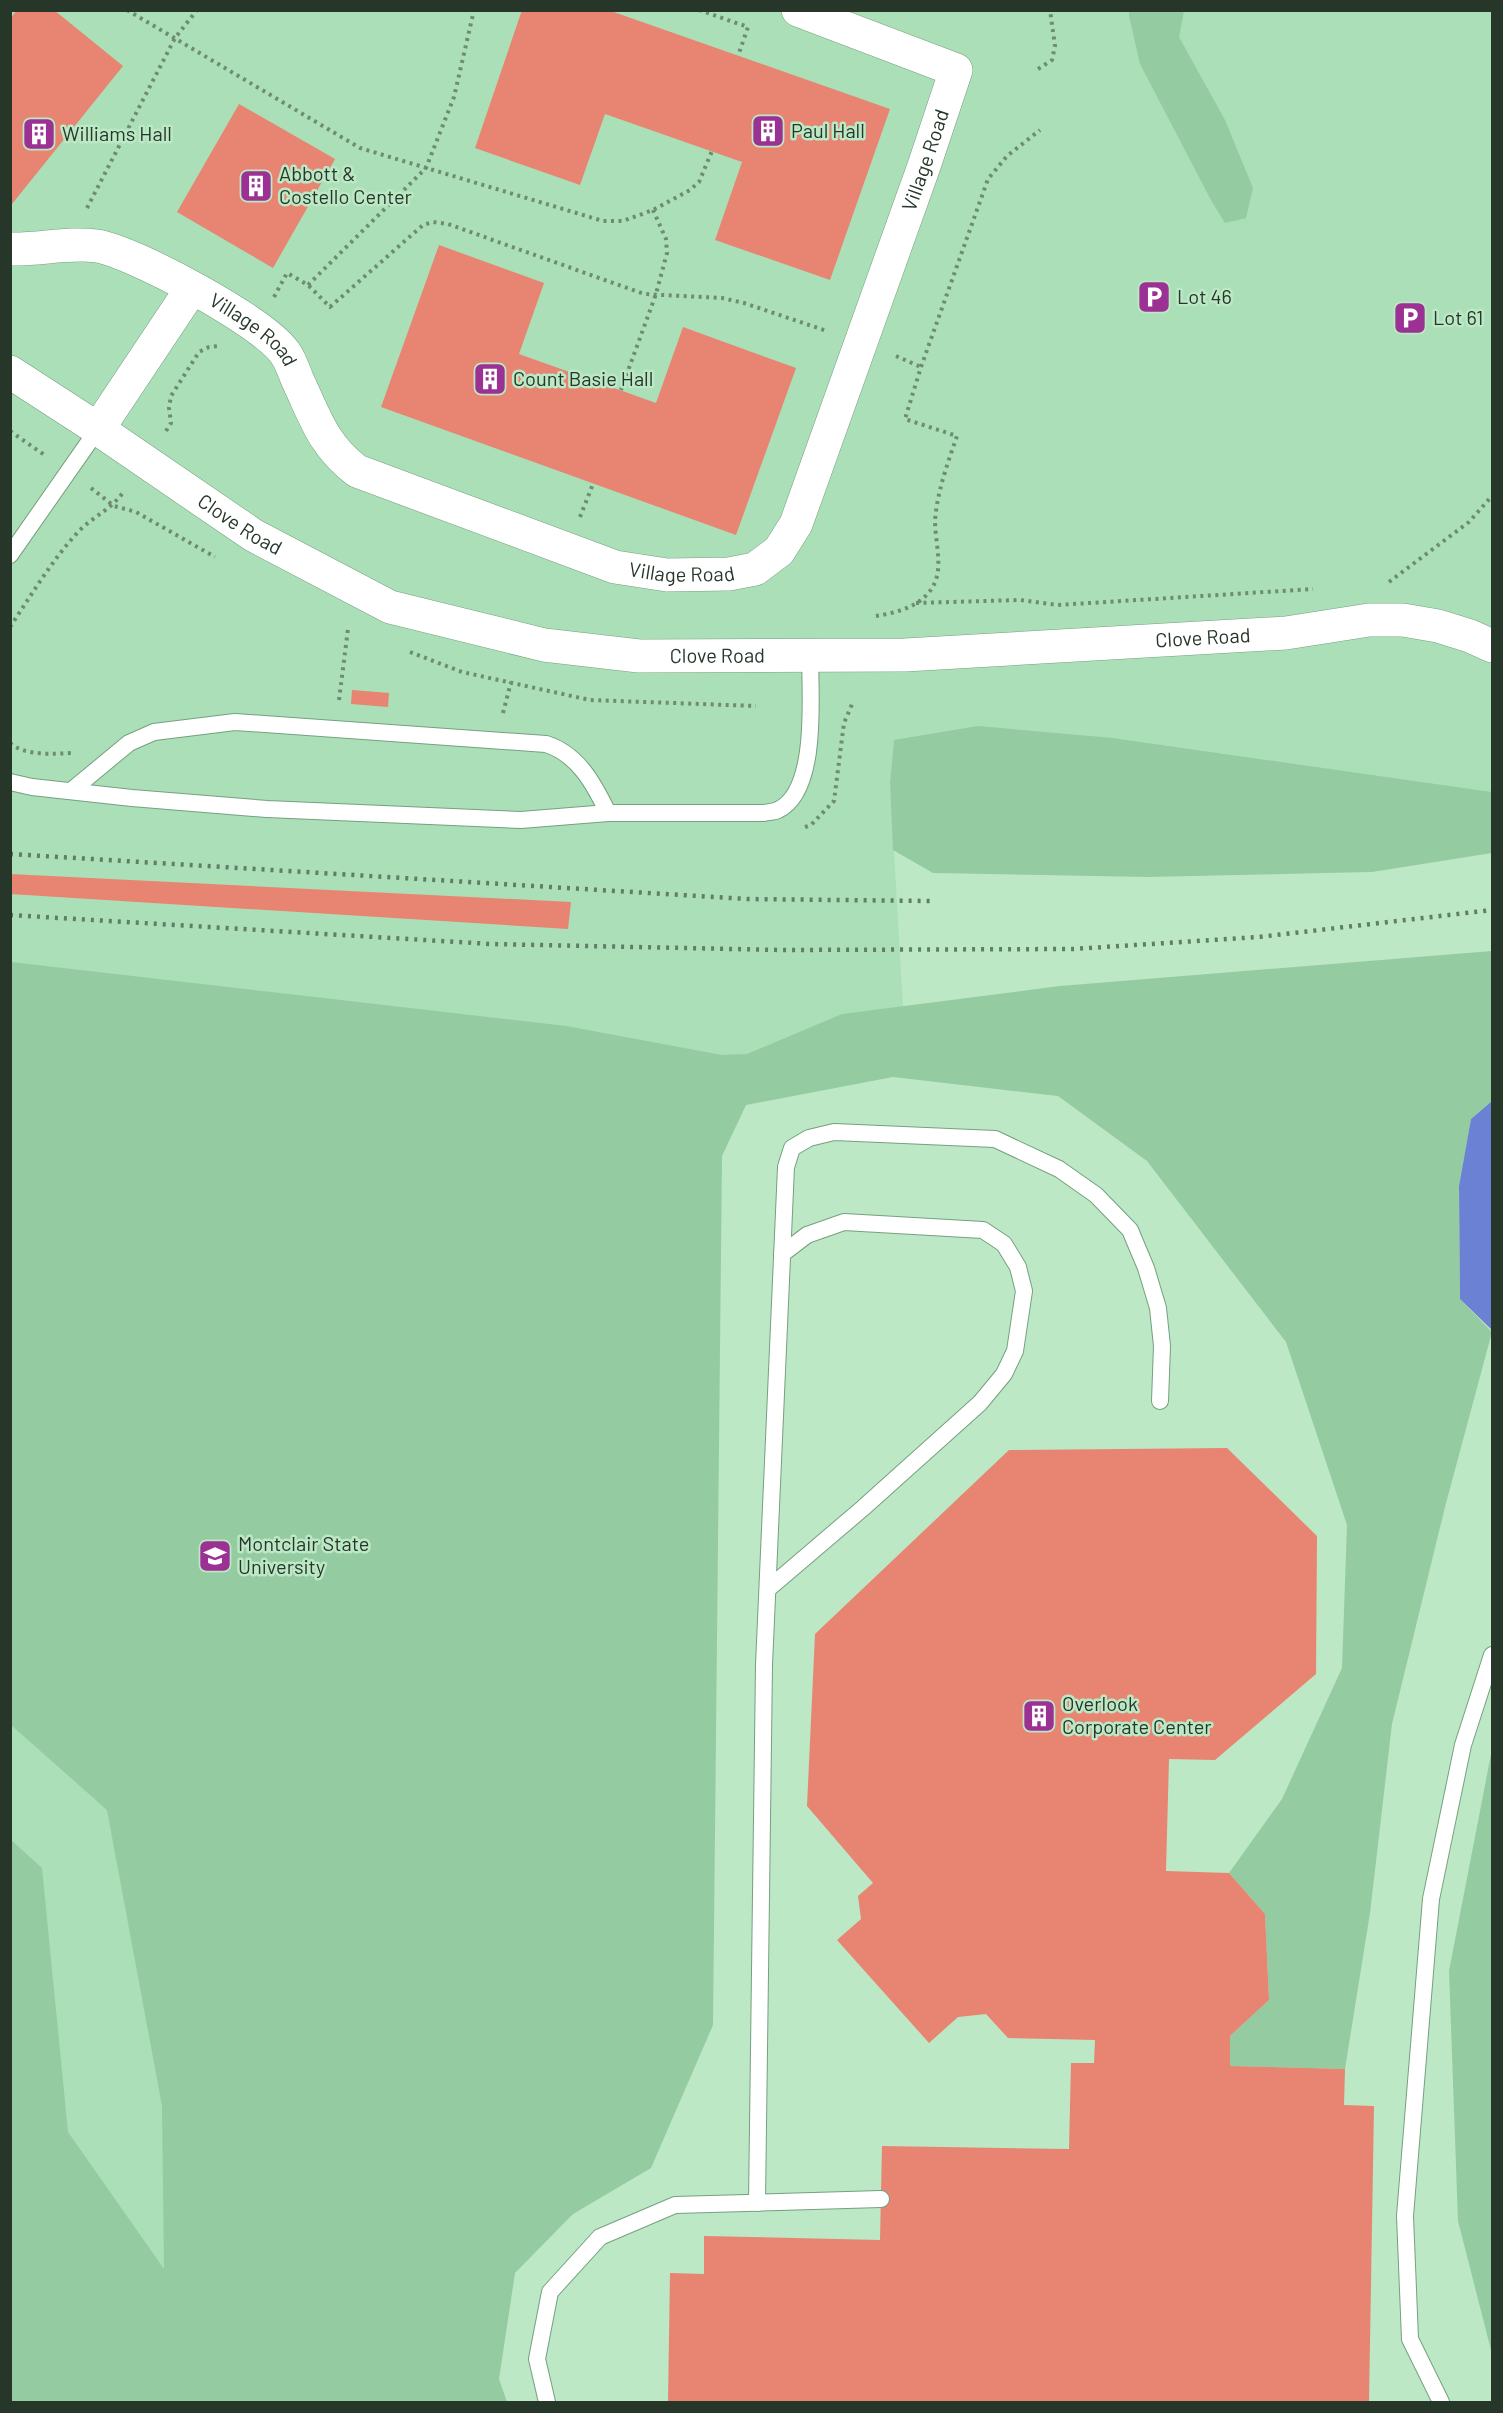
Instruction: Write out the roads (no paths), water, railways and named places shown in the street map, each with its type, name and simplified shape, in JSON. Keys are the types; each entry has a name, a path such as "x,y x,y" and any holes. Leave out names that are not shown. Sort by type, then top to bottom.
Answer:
{"street":[{"name":"Village Road","path":"10,249 96,246 121,253 192,288 238,316 272,338 286,353 327,443 339,457 357,471 615,567 667,575 729,574 755,569 779,551 796,524 956,70 798,10"},
{"path":"98,429 192,288"},
{"name":"Clove Road","path":"10,372 253,535 390,607 544,645 639,656 905,655 1274,634 1369,620 1403,620 1438,626 1492,646"}],"lane":[{"path":"10,555 98,429"},
{"path":"10,782 32,787 267,809 521,820 608,813 764,813 779,809 802,782 809,755 810,655"},
{"path":"71,791 129,743 154,732 235,722 546,744 561,749 573,758 597,790 608,813"},
{"path":"757,2203 764,1665 786,1167 792,1148 809,1138 834,1132 995,1139 1059,1169 1096,1195 1130,1230 1146,1268 1158,1308 1162,1346 1160,1401"},
{"path":"768,1589 863,1508 980,1402 1004,1374 1015,1351 1024,1291 1018,1267 1004,1244 983,1230 844,1222 807,1235 782,1254"},
{"path":"1441,2403 1410,2339 1405,2216 1431,1899 1463,1745 1492,1655"},
{"path":"547,2403 537,2359 550,2292 600,2237 675,2205 881,2199"}],"water":[{"path":"1492,1101 1492,1330 1460,1299 1459,1186 1471,1119"}],"railway":[{"path":"10,854 747,899 931,901"},
{"path":"10,915 491,944 781,950 1073,949 1259,937 1492,910"}],"place":[{"name":"Paul Hall","path":"768,131"},
{"name":"Williams Hall","path":"39,134"},
{"name":"Abbott & Costello Center","path":"256,186"},
{"name":"Lot 46","path":"1154,297"},
{"name":"Lot 61","path":"1410,318"},
{"name":"Count Basie Hall","path":"490,379"},
{"name":"Montclair State University","path":"215,1556"},
{"name":"Overlook Corporate Center","path":"1039,1716"}]}
